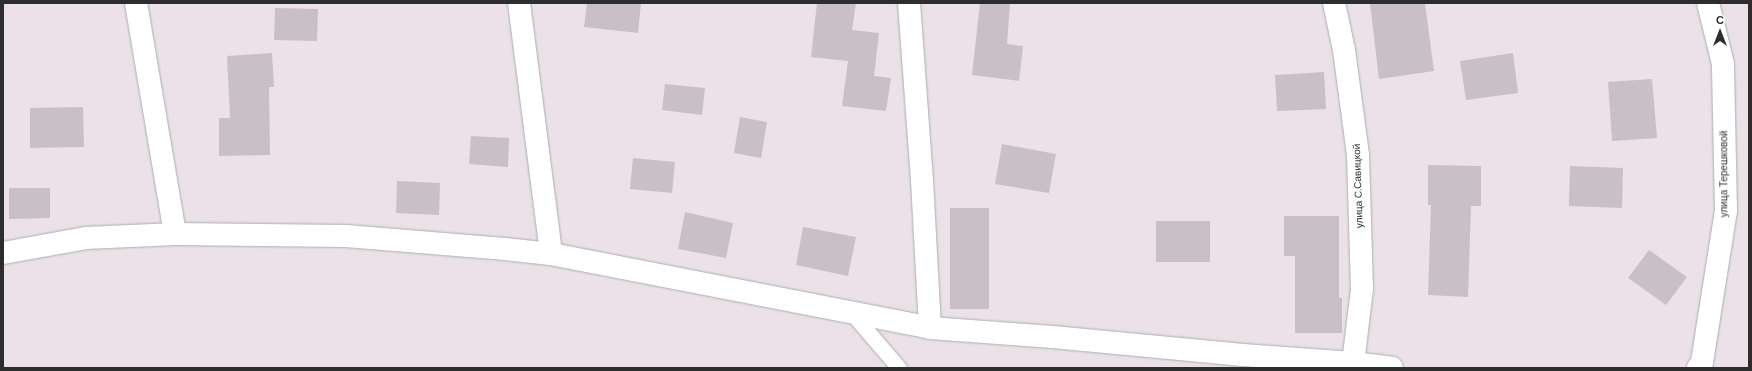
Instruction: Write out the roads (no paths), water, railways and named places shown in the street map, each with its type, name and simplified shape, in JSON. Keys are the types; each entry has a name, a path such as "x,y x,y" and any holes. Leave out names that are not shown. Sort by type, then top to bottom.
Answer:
{"street":[{"path":"136,3 175,234"},
{"path":"519,3 551,254"},
{"path":"909,3 922,180 930,328"},
{"name":"улица С.Савицкой","path":"1334,3 1344,50 1358,155 1362,290 1350,365"},
{"name":"улица Терешковой","path":"1698,368 1702,362 1726,211 1723,64 1708,3"},
{"path":"3,253 86,238 175,234 346,236 505,249 551,254 930,328 1053,337 1392,368"}],"lane":[{"path":"851,312 899,368"}]}
